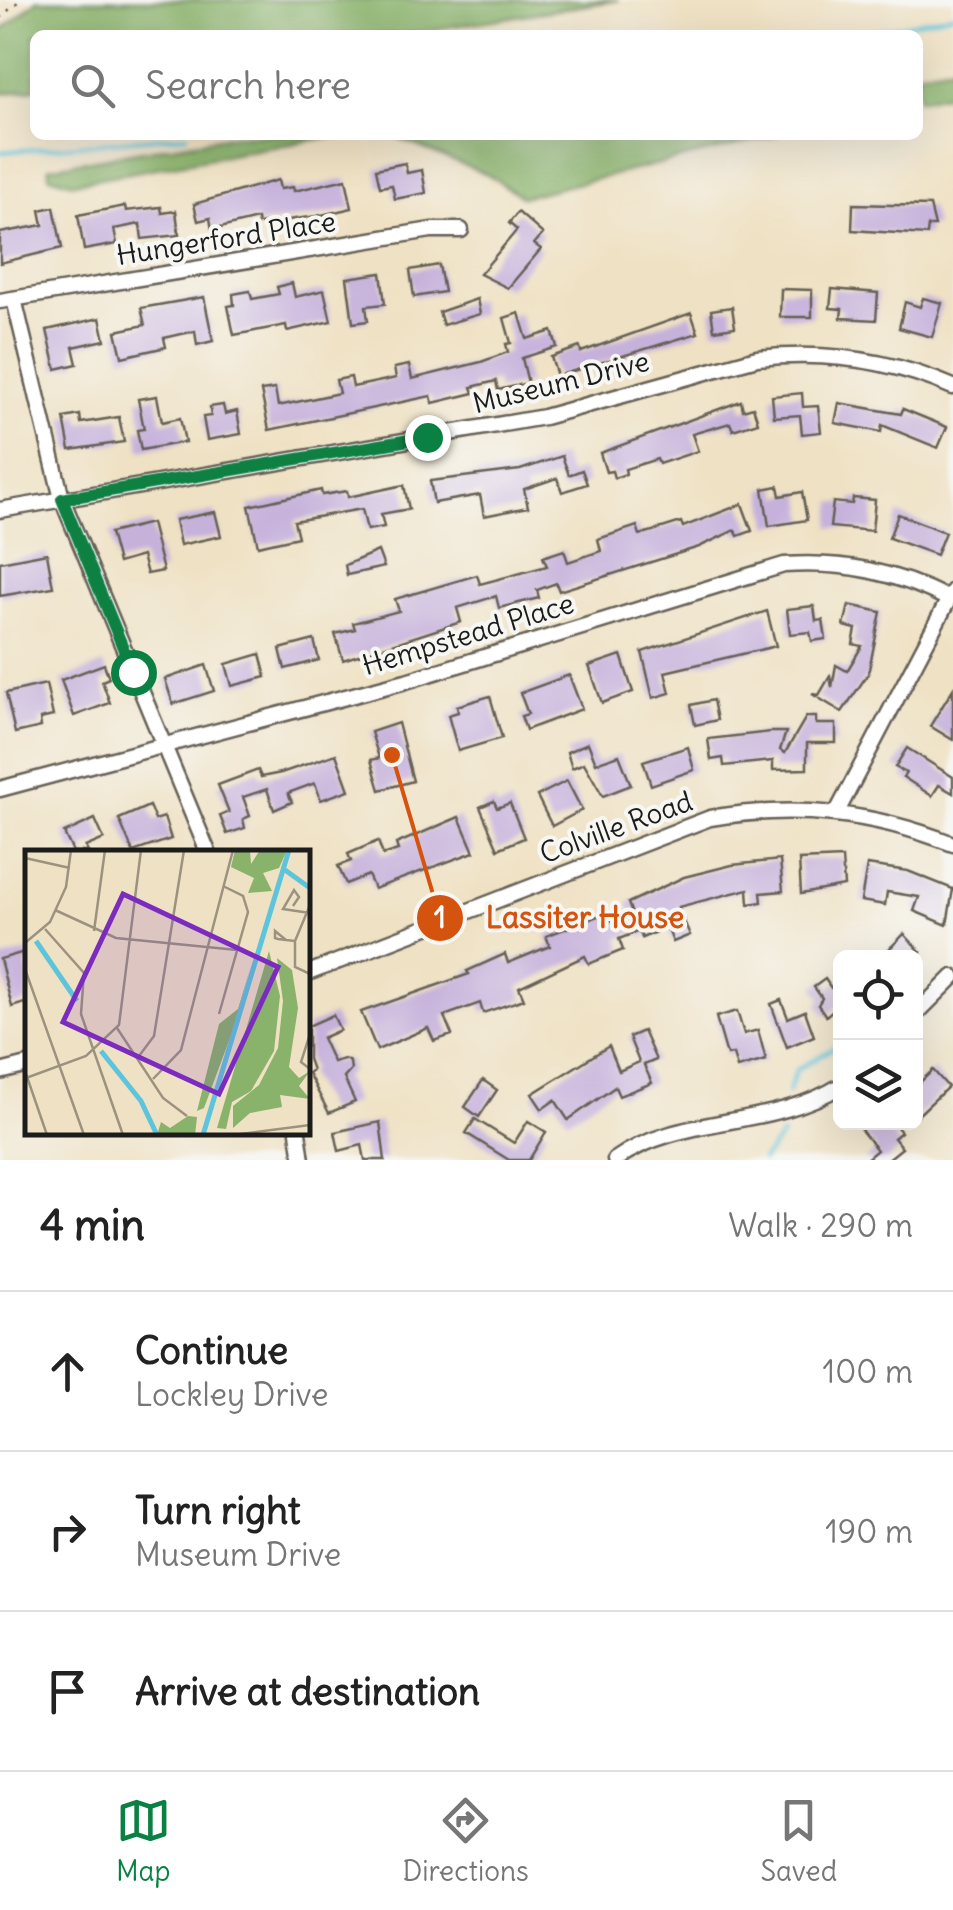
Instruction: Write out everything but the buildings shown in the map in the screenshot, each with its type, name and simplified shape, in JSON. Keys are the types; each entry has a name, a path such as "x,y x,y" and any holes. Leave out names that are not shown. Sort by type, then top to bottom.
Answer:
{"street":[{"name":"Hungerford Place","path":"7,300 431,230 461,230"},
{"path":"7,300 62,499 207,850"},
{"name":"Museum Drive","path":"0,510 539,418 757,358 789,355 865,359 953,387"},
{"name":"Hempstead Place","path":"0,788 164,748 406,680 784,564 825,562 871,569 951,595"},
{"path":"837,812 951,595"},
{"name":"Colville Road","path":"310,972 684,825 774,809 837,812 953,844"},
{"path":"923,1007 953,976"},
{"path":"0,1072 25,1066"},
{"path":"614,1160 648,1141 788,1110 833,1089"},
{"path":"298,1135 302,1160"}],"path":[{"path":"0,18 20,0"}],"green space":[{"path":"37,0 619,0 430,30 30,30 30,90 0,94 0,32"},
{"path":"953,66 953,94 923,98 923,71"},
{"path":"206,140 312,140 73,183 49,176 49,167"},
{"path":"402,140 758,140 522,197 487,174"}],"waterway":[{"path":"880,30 953,14"},
{"path":"0,152 132,140"},
{"path":"788,1093 796,1070 833,1048"},
{"path":"762,1160 782,1135"}],"place":[{"name":"Lassiter House","path":"392,755"}],"route":[{"path":"133,672 62,499 427,437"}]}
